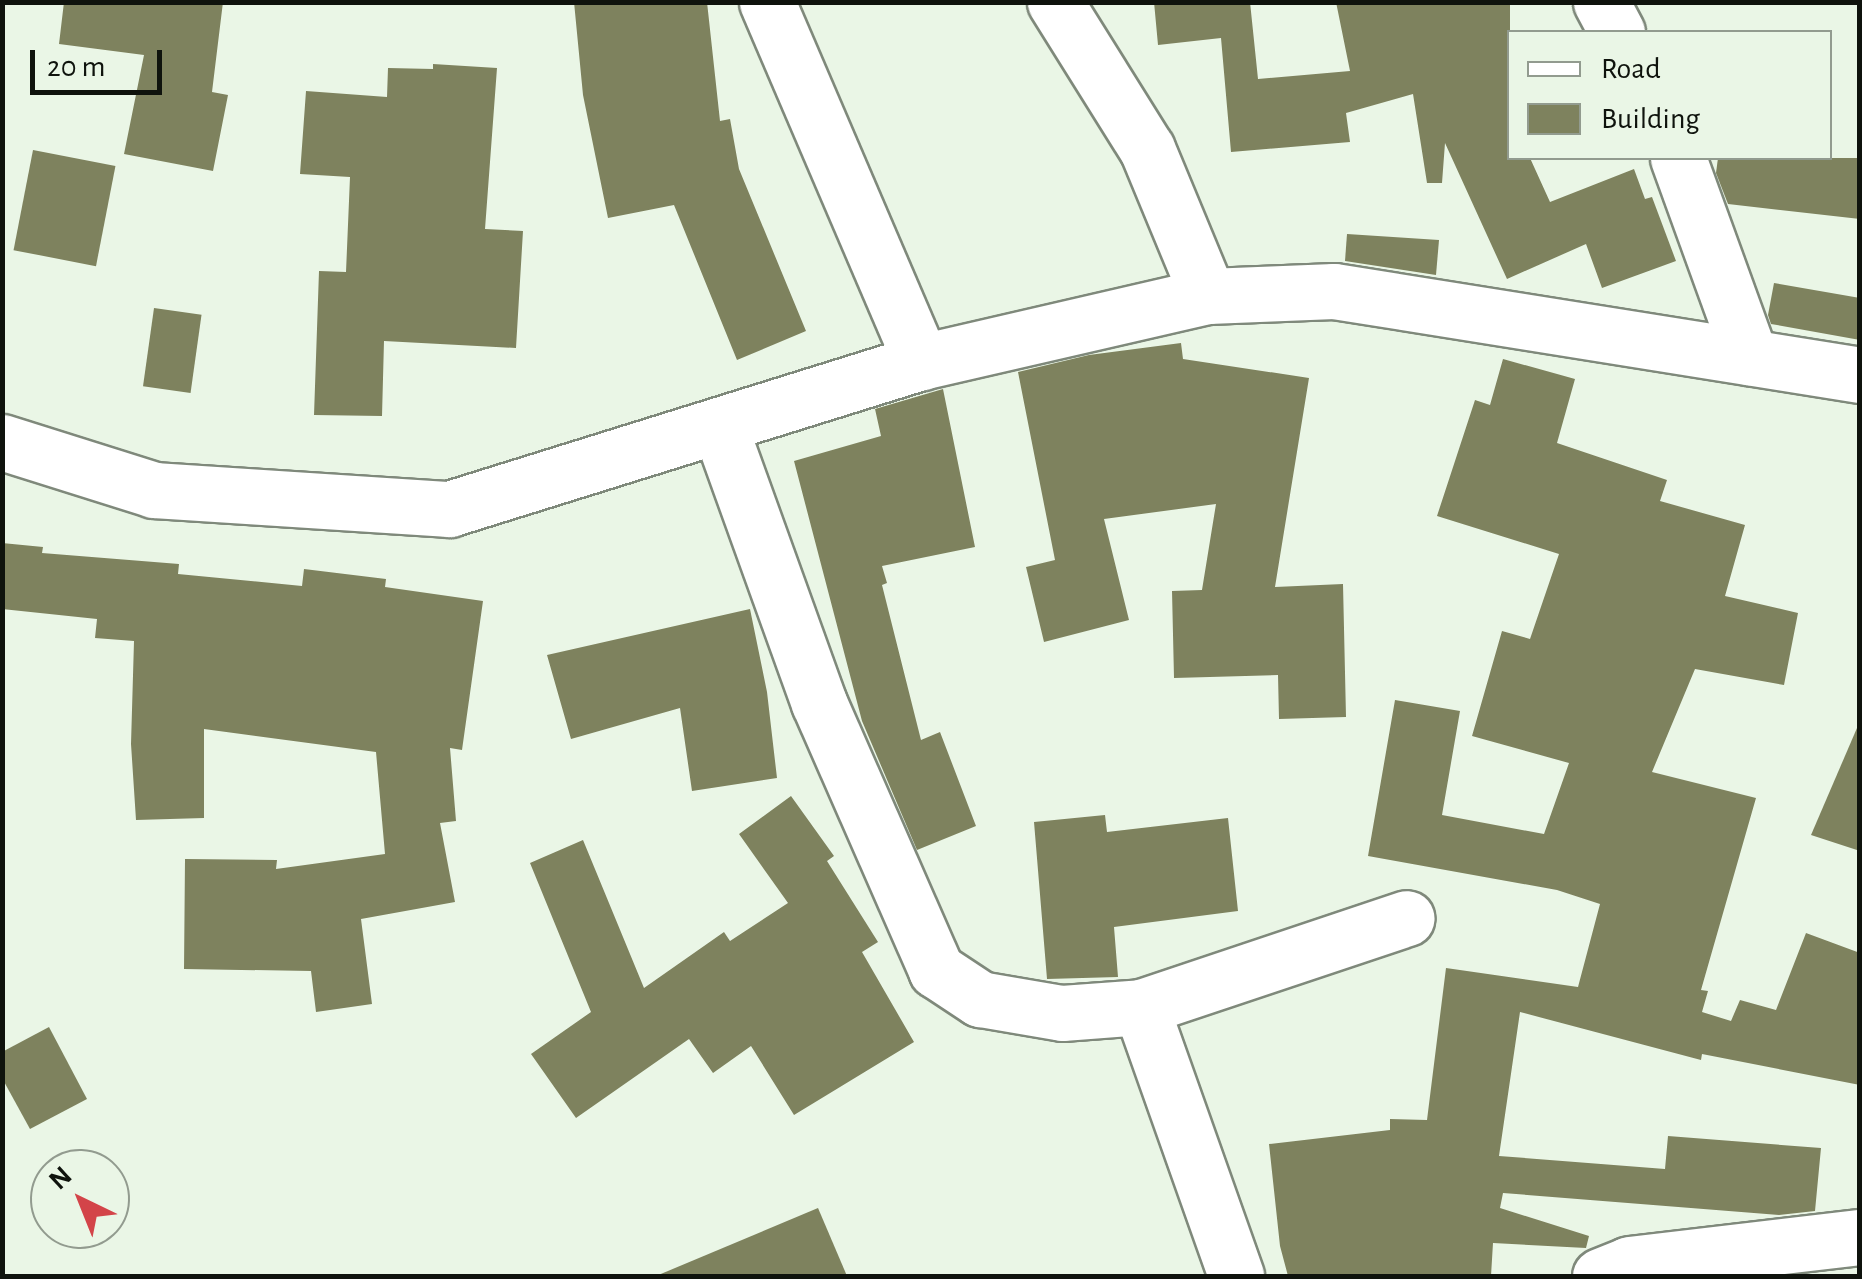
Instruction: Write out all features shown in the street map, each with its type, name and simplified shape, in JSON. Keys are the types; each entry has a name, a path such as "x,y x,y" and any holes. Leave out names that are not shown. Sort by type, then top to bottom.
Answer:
{"street":[{"path":"767,2 921,362"},
{"path":"1054,2 1147,149 1208,296"},
{"path":"1601,2 1616,30"},
{"path":"1679,160 1750,356"},
{"path":"2,442 154,490 449,509 720,428 921,362 1208,296 1334,291 1860,374"},
{"path":"720,428 818,703 936,970 980,999 1062,1012 1142,1006 1407,918"},
{"path":"1142,1006 1236,1276"},
{"path":"1600,1276 1629,1264 1860,1238"},
{"path":"1856,1276 1860,1266"}],"building":[{"path":"64,2 223,2 212,92 228,95 213,171 124,154 144,55 59,44"},
{"path":"574,2 707,2 720,121 730,119 739,169 806,331 737,360 674,205 608,218 583,95"},
{"path":"1154,2 1250,2 1258,79 1350,71 1336,2 1510,2 1507,160 1531,160 1550,202 1634,169 1645,199 1652,197 1676,261 1602,288 1586,244 1507,279 1445,143 1442,183 1427,183 1413,94 1346,113 1350,142 1231,152 1221,38 1158,45"},
{"path":"433,64 497,68 485,229 523,231 516,348 384,341 382,416 314,415 319,271 346,272 350,177 300,174 306,91 387,97 388,68 433,69"},
{"path":"33,150 115,166 96,266 14,250"},
{"path":"1860,158 1860,219 1728,204 1716,173 1718,160"},
{"path":"1347,234 1439,240 1436,275 1345,261"},
{"path":"1774,283 1860,298 1860,340 1771,324 1768,315"},
{"path":"154,308 202,315 191,393 143,386"},
{"path":"1181,343 1183,359 1309,378 1275,587 1343,584 1346,717 1279,719 1278,675 1174,678 1172,591 1202,590 1216,504 1104,519 1129,620 1044,642 1026,567 1055,560 1018,372 1089,355"},
{"path":"1503,359 1575,379 1557,443 1667,480 1660,501 1745,525 1725,596 1798,613 1784,685 1695,669 1652,772 1756,798 1701,990 1708,991 1702,1012 1731,1021 1740,1000 1776,1010 1806,933 1860,953 1860,1085 1702,1054 1701,1060 1520,1012 1499,1156 1665,1169 1668,1136 1821,1148 1815,1211 1779,1215 1503,1193 1500,1208 1589,1236 1586,1248 1493,1243 1491,1276 1288,1276 1280,1246 1269,1144 1390,1130 1390,1119 1427,1120 1446,968 1578,987 1600,904 1557,890 1368,856 1395,700 1460,711 1442,815 1544,834 1569,763 1472,736 1502,631 1530,639 1559,554 1437,516 1475,400 1490,405"},
{"path":"943,389 975,547 882,566 887,583 882,585 921,740 940,732 976,826 917,850 862,721 794,461 881,436 875,409"},
{"path":"2,543 43,547 42,553 179,564 178,574 302,586 304,569 386,579 385,587 483,601 462,750 450,748 456,821 440,823 455,902 361,919 372,1004 316,1012 311,971 184,969 185,859 277,860 276,869 385,854 376,752 204,729 204,818 136,820 131,744 134,641 95,638 97,619 2,609"},
{"path":"750,609 767,692 777,778 692,791 680,708 571,739 547,655"},
{"path":"1860,721 1860,851 1811,835"},
{"path":"791,796 834,856 827,861 878,942 862,952 914,1042 794,1115 751,1046 713,1073 689,1039 576,1118 531,1054 591,1012 530,863 583,840 644,988 724,932 730,941 788,903 739,834"},
{"path":"1105,815 1107,832 1228,818 1238,911 1114,927 1118,977 1047,979 1034,822"},
{"path":"49,1027 87,1099 30,1129 2,1078 2,1052"},
{"path":"818,1208 847,1276 656,1276"}]}
